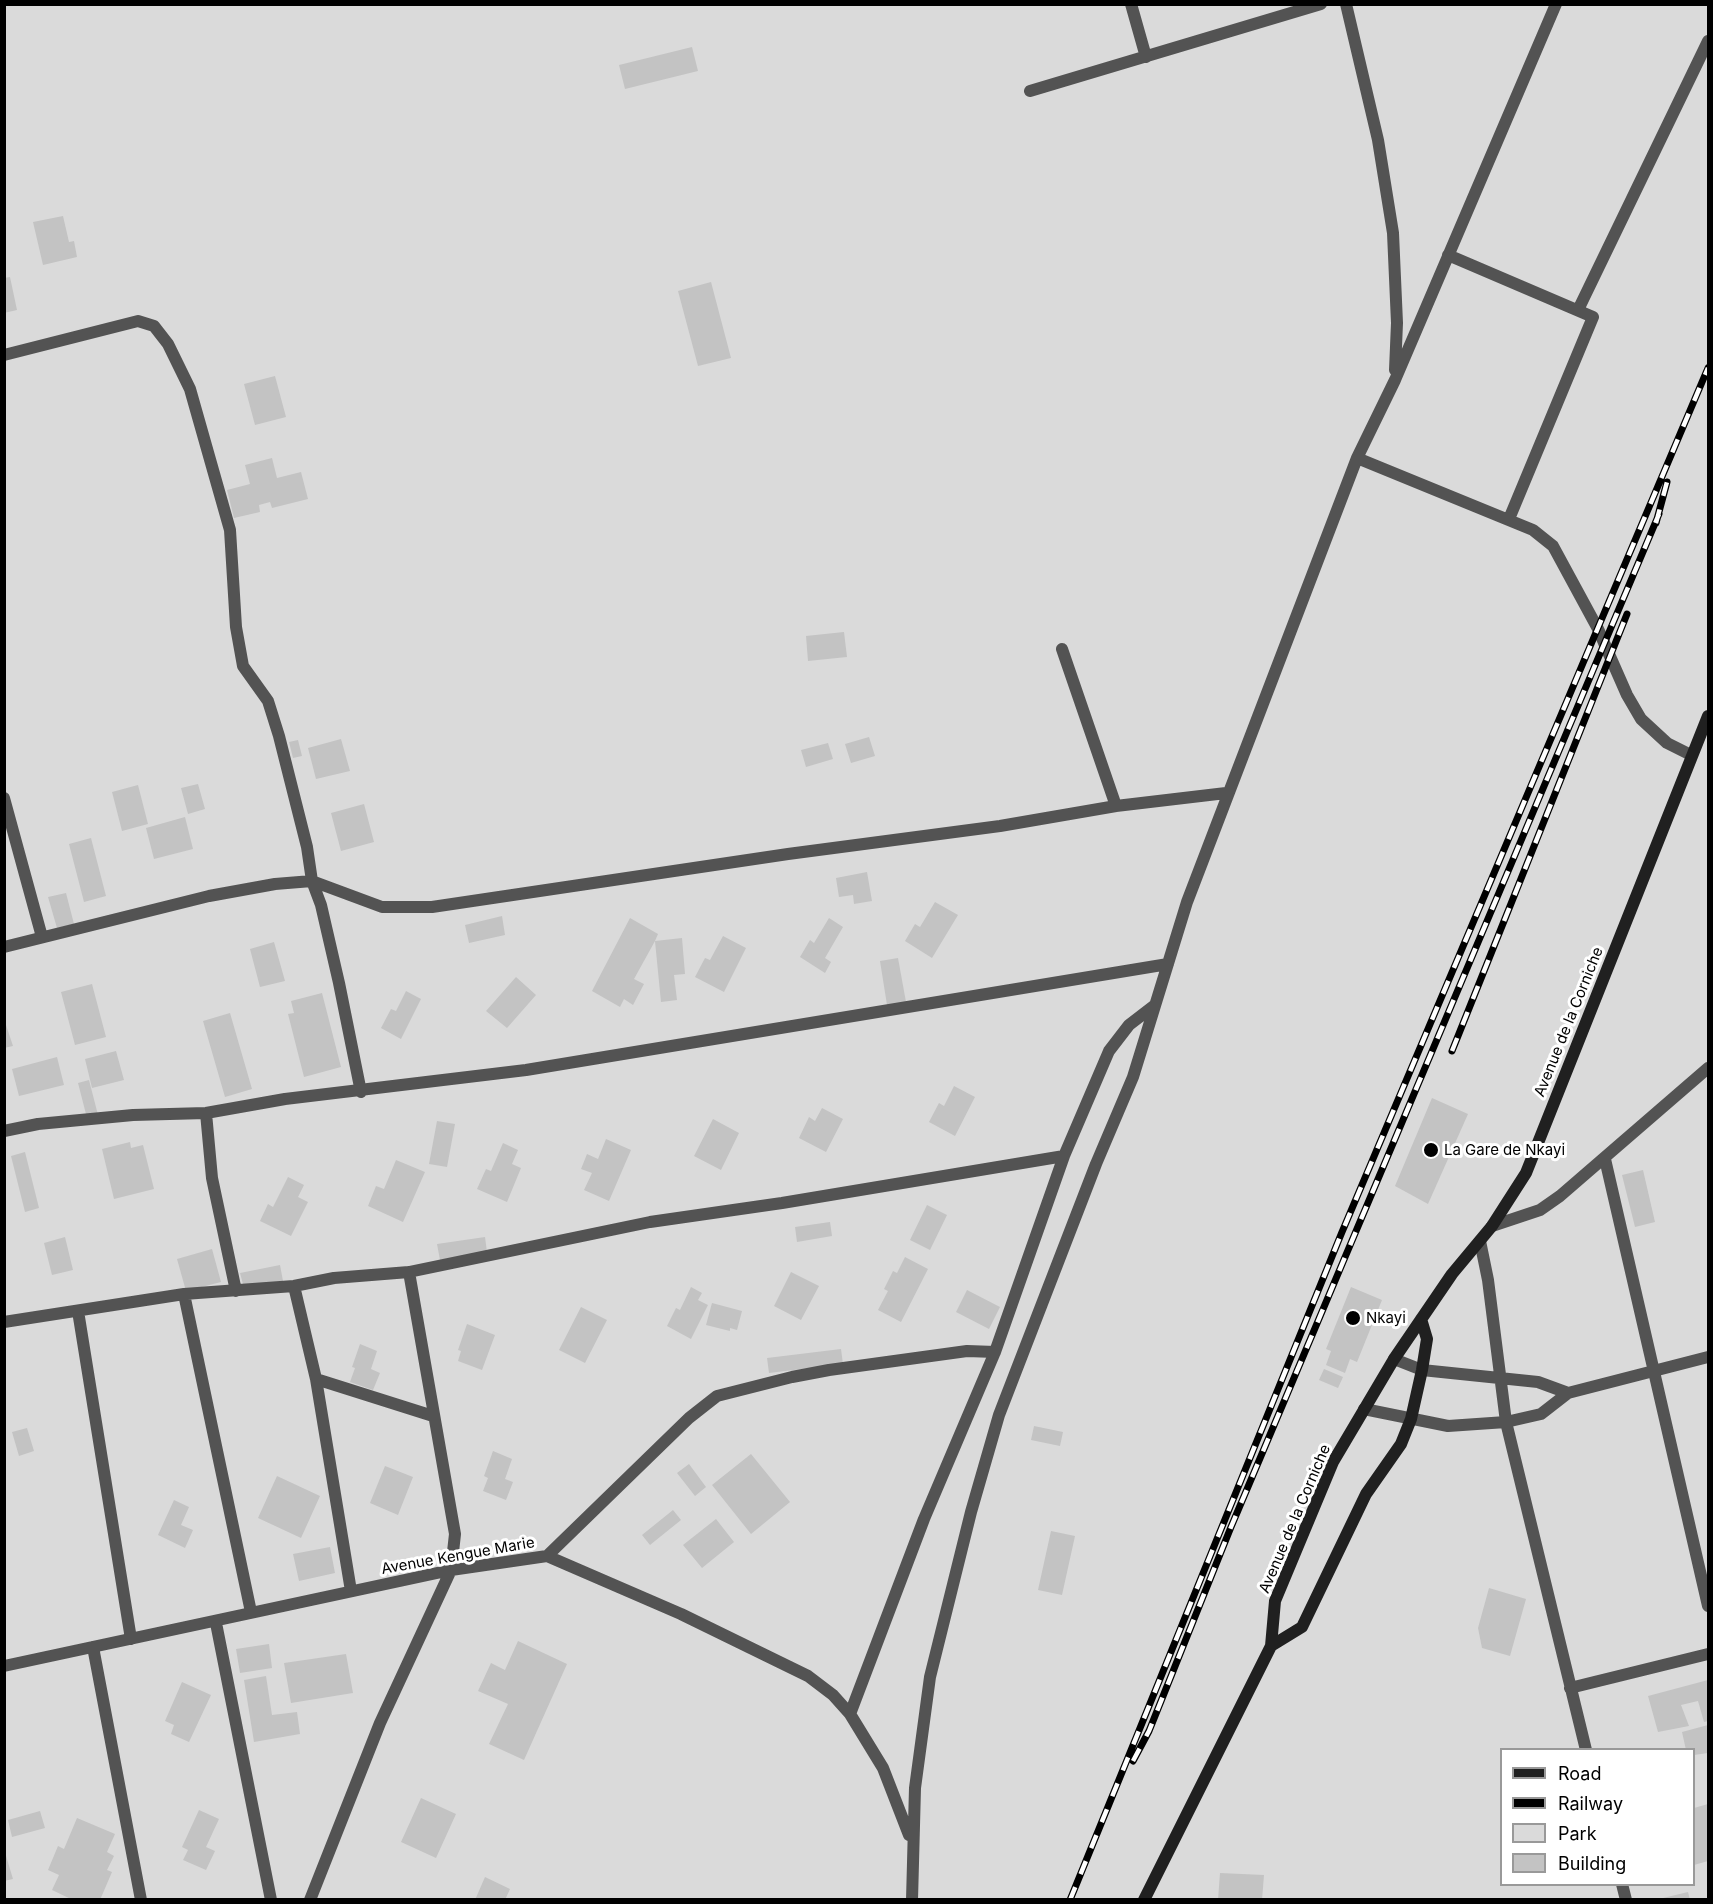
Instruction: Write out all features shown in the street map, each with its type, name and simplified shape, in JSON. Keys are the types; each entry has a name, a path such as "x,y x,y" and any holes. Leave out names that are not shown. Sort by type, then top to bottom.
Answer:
{"street":[{"path":"1131,4 1146,57"},
{"path":"1030,91 1321,4"},
{"path":"1346,4 1378,141 1393,233 1397,323 1395,380"},
{"path":"912,1899 911,1842 915,1788 930,1677 971,1512 999,1415 1096,1164 1133,1077 1187,902 1357,458 1395,380 1556,4"},
{"path":"1579,308 1708,41"},
{"path":"1448,255 1579,308 1590,314 1594,320 1509,519"},
{"path":"4,355 138,321 154,327 168,344 190,389 230,530 236,627 243,666 268,701 274,718 299,814 312,881 321,905 361,1092"},
{"path":"1357,458 1509,519 1533,530 1553,546 1598,629 1627,695 1641,719 1667,743 1691,755"},
{"path":"1062,649 1116,806"},
{"name":"Avenue de la Corniche","path":"1144,1899 1271,1646 1275,1601 1333,1462 1394,1359 1452,1274 1492,1226 1526,1173 1691,755 1707,724"},
{"path":"4,946 209,896 274,884 312,881 382,907 432,907 788,854 1000,826 1116,806 1227,793"},
{"path":"4,798 42,937"},
{"path":"4,1131 38,1124 123,1116 206,1113 285,1099 361,1092 393,1085 526,1070 1168,964"},
{"path":"850,1714 924,1519 994,1352 1064,1156 1109,1051 1129,1025 1155,1005"},
{"path":"1492,1226 1540,1210 1605,1159 1708,1068"},
{"path":"206,1113 212,1178 236,1291"},
{"path":"4,1322 184,1294 294,1286 334,1278 409,1272 650,1222 782,1203 1064,1156"},
{"path":"1605,1159 1708,1606"},
{"path":"1480,1240 1506,1422 1586,1748"},
{"path":"310,1899 380,1723 451,1570 455,1534 409,1272"},
{"path":"294,1286 316,1379 351,1591"},
{"path":"184,1294 251,1612"},
{"path":"78,1311 131,1639"},
{"path":"1271,1646 1302,1627 1366,1494 1401,1444 1411,1419 1427,1339 1421,1319"},
{"path":"547,1556 689,1418 717,1396 792,1377 829,1371 967,1352 994,1352"},
{"path":"1364,1409 1448,1426 1506,1422 1541,1414 1568,1393 1708,1357"},
{"path":"1394,1359 1422,1370 1538,1382 1568,1393"},
{"path":"316,1379 433,1416"},
{"name":"Avenue Kengue Marie","path":"4,1666 216,1623 251,1612 451,1570 547,1556 681,1614 808,1676 833,1695 850,1714 883,1768 911,1842"},
{"path":"216,1623 271,1899"},
{"path":"93,1647 141,1899"},
{"path":"1570,1688 1708,1654"}],"green space":[{"path":"5,5 1708,5 1708,1899 5,1900"}],"building":[{"path":"692,47 698,71 625,89 619,65"},
{"path":"63,216 69,242 74,241 77,257 43,265 33,222"},
{"path":"10,277 17,310 4,313 4,278"},
{"path":"711,282 731,358 698,366 678,291"},
{"path":"275,376 286,417 255,425 244,384"},
{"path":"272,458 277,478 301,472 308,499 272,508 270,502 259,505 260,512 234,518 227,490 250,484 245,465"},
{"path":"844,632 847,657 808,661 806,636"},
{"path":"869,737 875,756 851,763 845,744"},
{"path":"341,739 350,771 316,779 308,748"},
{"path":"298,740 302,756 293,758 289,742"},
{"path":"828,743 833,759 806,767 801,750"},
{"path":"198,784 205,809 188,814 181,788"},
{"path":"138,785 148,824 122,831 112,792"},
{"path":"364,804 374,842 341,851 331,813"},
{"path":"185,817 193,849 154,859 146,828"},
{"path":"91,838 106,896 84,902 69,844"},
{"path":"867,872 872,901 854,904 853,895 839,897 836,878"},
{"path":"66,893 74,924 57,928 48,897"},
{"path":"935,902 958,915 932,958 905,941 915,924 920,927"},
{"path":"502,916 505,935 469,943 465,925"},
{"path":"630,918 658,934 634,979 644,984 633,1005 624,999 620,1007 592,991"},
{"path":"829,918 843,927 825,958 831,962 825,973 800,957 810,940 814,943"},
{"path":"723,936 746,948 724,992 695,977 705,958 710,960"},
{"path":"682,938 685,974 674,975 677,1000 661,1002 655,941"},
{"path":"274,942 285,981 260,987 250,949"},
{"path":"898,958 906,1002 887,1005 880,961"},
{"path":"516,977 536,995 507,1028 486,1011"},
{"path":"92,984 106,1037 75,1045 61,992"},
{"path":"406,991 421,999 401,1039 381,1028 391,1009 396,1011"},
{"path":"322,993 341,1067 304,1077 288,1014 294,1013 291,1001"},
{"path":"230,1013 252,1089 225,1097 203,1021"},
{"path":"4,1019 13,1046 4,1048"},
{"path":"116,1051 124,1080 92,1088 85,1059"},
{"path":"57,1057 64,1085 19,1096 12,1069"},
{"path":"89,1080 98,1115 87,1118 78,1083"},
{"path":"954,1086 975,1097 955,1136 929,1122 939,1103 944,1106"},
{"name":"La Gare de Nkayi","path":"1432,1098 1468,1114 1428,1204 1395,1186"},
{"path":"822,1108 843,1119 826,1152 799,1138 809,1117 815,1121"},
{"path":"713,1119 739,1133 721,1170 694,1156"},
{"path":"437,1121 455,1124 447,1167 429,1164"},
{"path":"606,1139 631,1150 609,1201 584,1190 592,1173 581,1169 587,1154 598,1159"},
{"path":"130,1142 131,1148 143,1145 154,1189 114,1199 102,1149"},
{"path":"503,1143 518,1150 512,1164 521,1168 507,1202 477,1189 486,1169 491,1171"},
{"path":"25,1152 39,1208 25,1212 11,1156"},
{"path":"396,1160 425,1172 403,1222 368,1206 376,1186 384,1189"},
{"path":"1643,1170 1655,1222 1635,1227 1622,1175"},
{"path":"288,1177 304,1185 298,1197 308,1202 291,1236 260,1221 268,1204 273,1207"},
{"path":"927,1205 947,1215 930,1250 910,1240"},
{"path":"830,1222 832,1236 797,1242 795,1227"},
{"path":"65,1237 73,1270 52,1275 44,1243"},
{"path":"485,1237 487,1252 440,1260 437,1244"},
{"path":"212,1249 221,1282 186,1291 177,1259"},
{"path":"905,1257 928,1269 901,1322 878,1310 888,1291 884,1289 893,1271 897,1273"},
{"path":"280,1265 283,1281 244,1288 240,1273"},
{"path":"791,1272 819,1286 801,1320 774,1306"},
{"path":"691,1287 702,1293 698,1300 708,1305 691,1339 667,1326 676,1308 680,1310"},
{"path":"1351,1287 1382,1300 1357,1362 1350,1359 1345,1373 1326,1365 1331,1351 1326,1349"},
{"path":"967,1290 1000,1307 989,1329 956,1312"},
{"path":"712,1303 742,1311 737,1330 730,1328 730,1331 706,1325"},
{"path":"581,1307 607,1320 585,1363 559,1350"},
{"path":"467,1324 495,1335 482,1370 458,1361 461,1351 458,1350"},
{"path":"360,1344 377,1351 371,1369 380,1373 373,1390 350,1382 355,1368 352,1367"},
{"path":"841,1349 843,1364 769,1373 767,1358"},
{"path":"1324,1369 1343,1377 1338,1388 1319,1380"},
{"path":"1034,1426 1063,1432 1060,1446 1031,1440"},
{"path":"27,1428 34,1451 19,1456 12,1432"},
{"path":"493,1451 512,1459 505,1479 513,1482 506,1500 483,1491 488,1478 484,1476"},
{"path":"751,1454 790,1502 751,1534 712,1485"},
{"path":"689,1464 706,1487 695,1496 677,1473"},
{"path":"385,1466 413,1477 398,1515 370,1503"},
{"path":"277,1476 320,1496 301,1538 258,1518"},
{"path":"174,1500 189,1507 181,1525 193,1530 185,1548 158,1535"},
{"path":"673,1510 681,1520 650,1545 642,1535"},
{"path":"716,1519 734,1542 702,1568 683,1545"},
{"path":"1051,1531 1075,1536 1062,1595 1038,1590"},
{"path":"330,1547 335,1573 299,1581 293,1554"},
{"path":"1489,1588 1526,1599 1510,1656 1482,1648 1478,1628"},
{"path":"518,1641 567,1664 524,1760 489,1744 508,1704 478,1691 491,1663 505,1670"},
{"path":"269,1644 272,1668 240,1673 236,1649"},
{"path":"346,1654 353,1693 291,1703 284,1663"},
{"path":"266,1676 272,1715 297,1712 300,1734 254,1742 244,1680"},
{"path":"1708,1680 1708,1721 1704,1722 1698,1701 1681,1705 1689,1726 1658,1732 1648,1696"},
{"path":"182,1682 211,1695 189,1742 171,1734 174,1725 165,1721"},
{"path":"1708,1725 1708,1753 1695,1755 1695,1748 1686,1748 1682,1732"},
{"path":"421,1798 456,1814 436,1858 401,1842"},
{"path":"1708,1804 1708,1861 1695,1865 1695,1808"},
{"path":"199,1810 219,1819 206,1847 215,1851 206,1870 183,1860 188,1850 182,1847"},
{"path":"40,1811 45,1828 12,1837 8,1820"},
{"path":"77,1818 115,1834 107,1852 114,1856 107,1870 112,1872 100,1900 73,1900 52,1890 59,1875 48,1870 58,1846 64,1849"},
{"path":"4,1849 13,1879 4,1881"},
{"path":"1220,1873 1264,1875 1262,1900 1218,1900"},
{"path":"485,1877 510,1889 505,1900 475,1900"},
{"path":"1688,1892 1690,1900 1659,1900 1659,1899"}],"railway":[{"path":"1070,1900 1342,1232 1708,368"},
{"path":"1656,523 1667,482"},
{"path":"1133,1761 1149,1731 1231,1527 1659,514"},
{"path":"1452,1051 1627,614"}],"place":[{"name":"La Gare de Nkayi","path":"1431,1150"},
{"name":"Nkayi","path":"1353,1318"}]}
